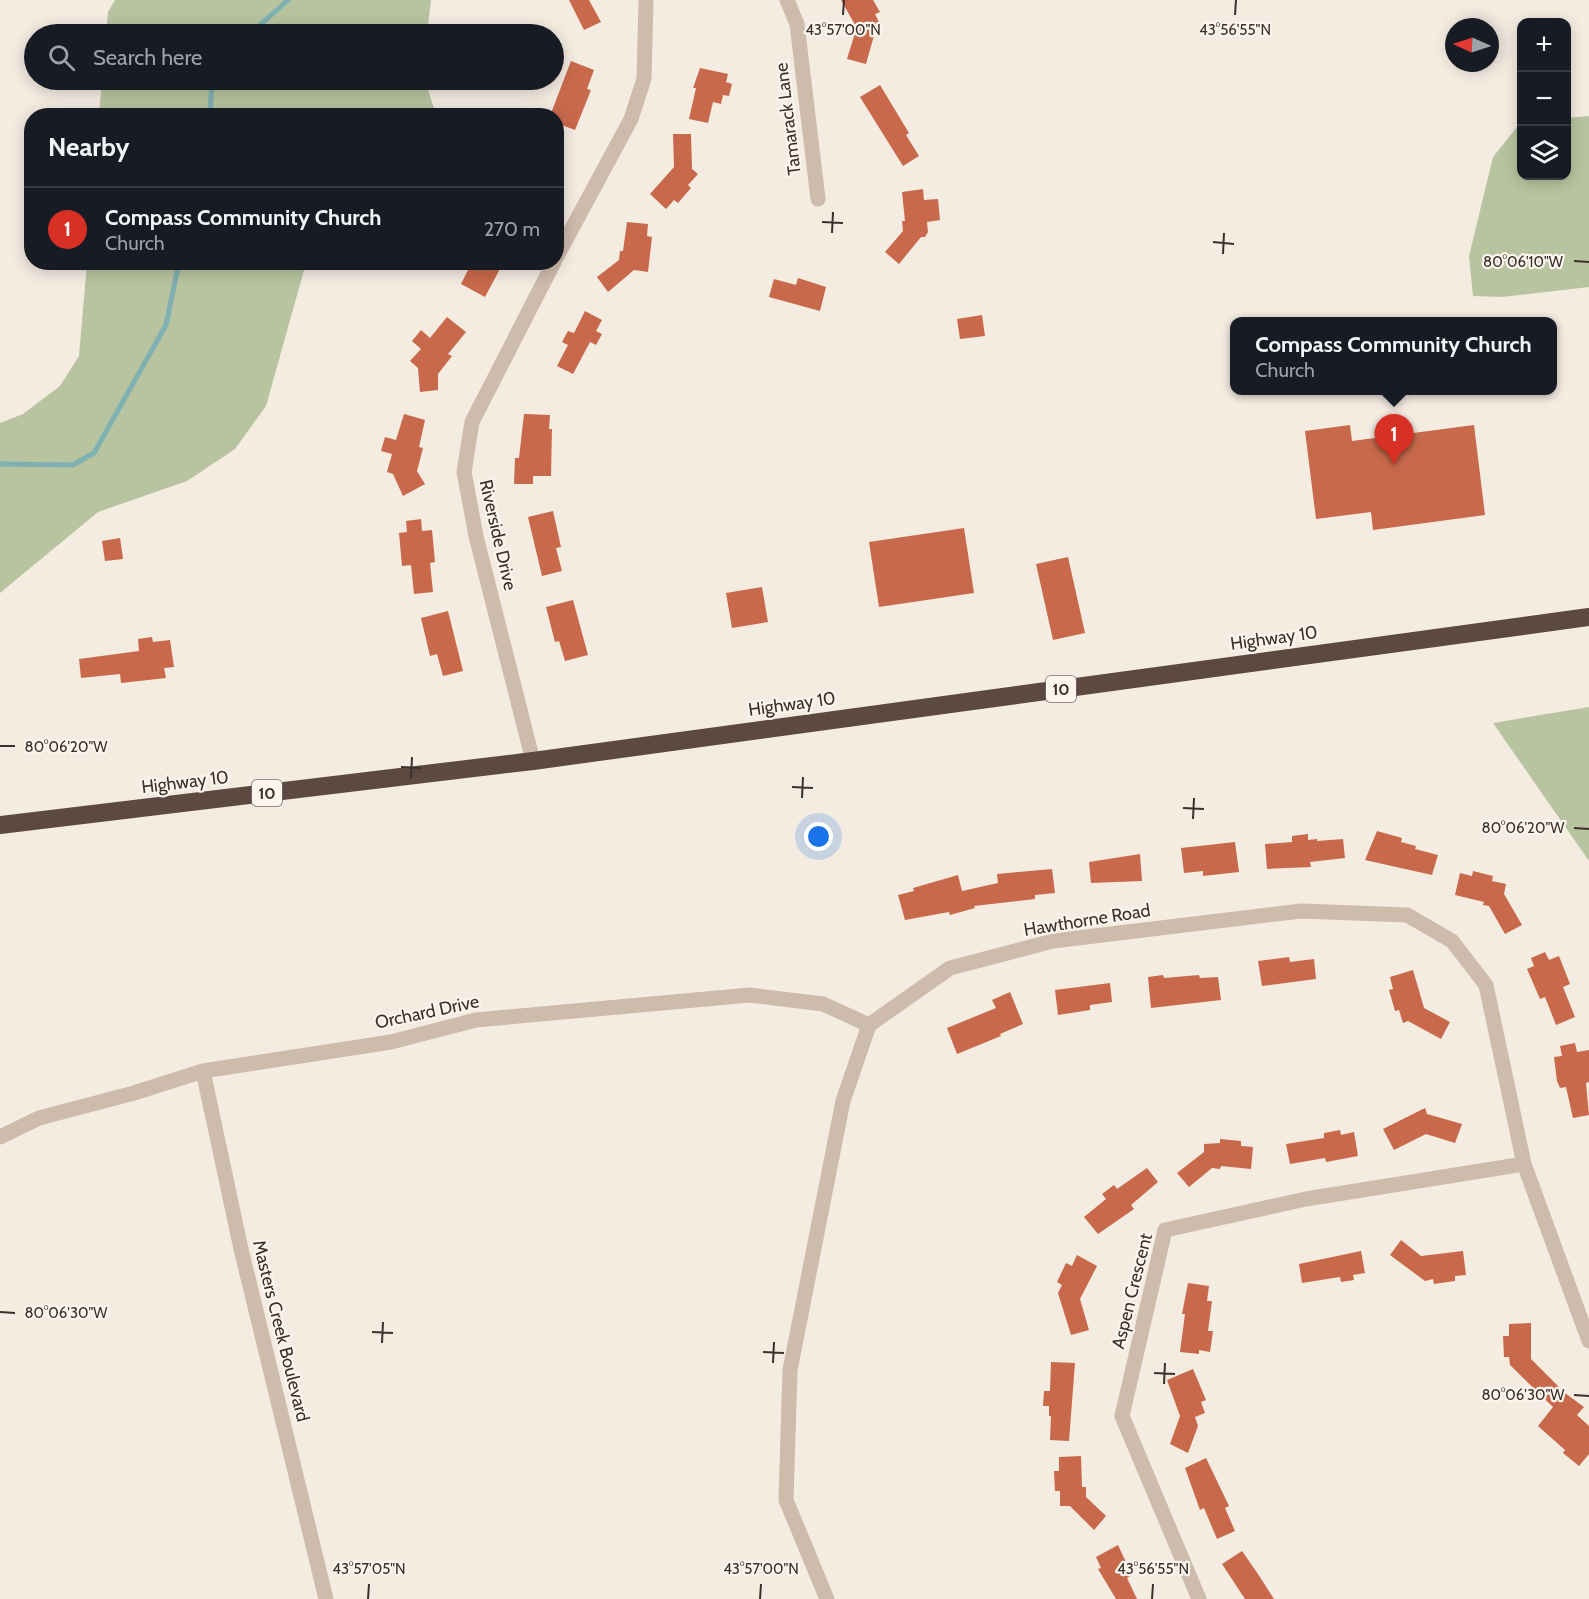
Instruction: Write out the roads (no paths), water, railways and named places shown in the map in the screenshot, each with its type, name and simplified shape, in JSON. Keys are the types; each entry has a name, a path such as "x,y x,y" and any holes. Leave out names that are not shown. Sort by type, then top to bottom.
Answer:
{"highway":[{"name":"Highway 10","path":"0,825 533,760 1589,617"}],"street":[{"path":"564,243 631,119 644,79 646,0"},
{"name":"Tamarack Lane","path":"787,0 797,24 818,199"},
{"name":"Riverside Drive","path":"533,760 528,730 476,536 464,472 472,422 550,270"},
{"name":"Hawthorne Road","path":"868,1025 950,968 1053,941 1301,911 1407,915 1452,941 1486,985 1524,1164 1589,1341"},
{"name":"Orchard Drive","path":"0,1137 39,1118 134,1093 203,1071 391,1042 476,1020 750,995 823,1004 868,1025"},
{"path":"827,1599 786,1500 790,1370 843,1101 868,1025"},
{"name":"Masters Creek Boulevard","path":"203,1071 241,1249 326,1599"},
{"name":"Aspen Crescent","path":"1199,1599 1122,1416 1165,1230 1306,1199 1524,1164"}],"waterway":[{"path":"261,24 288,0"},
{"path":"210,108 211,90"},
{"path":"0,464 73,465 94,453 166,325 177,270"}],"place":[{"name":"Compass Community Church","path":"1394,464"}]}
